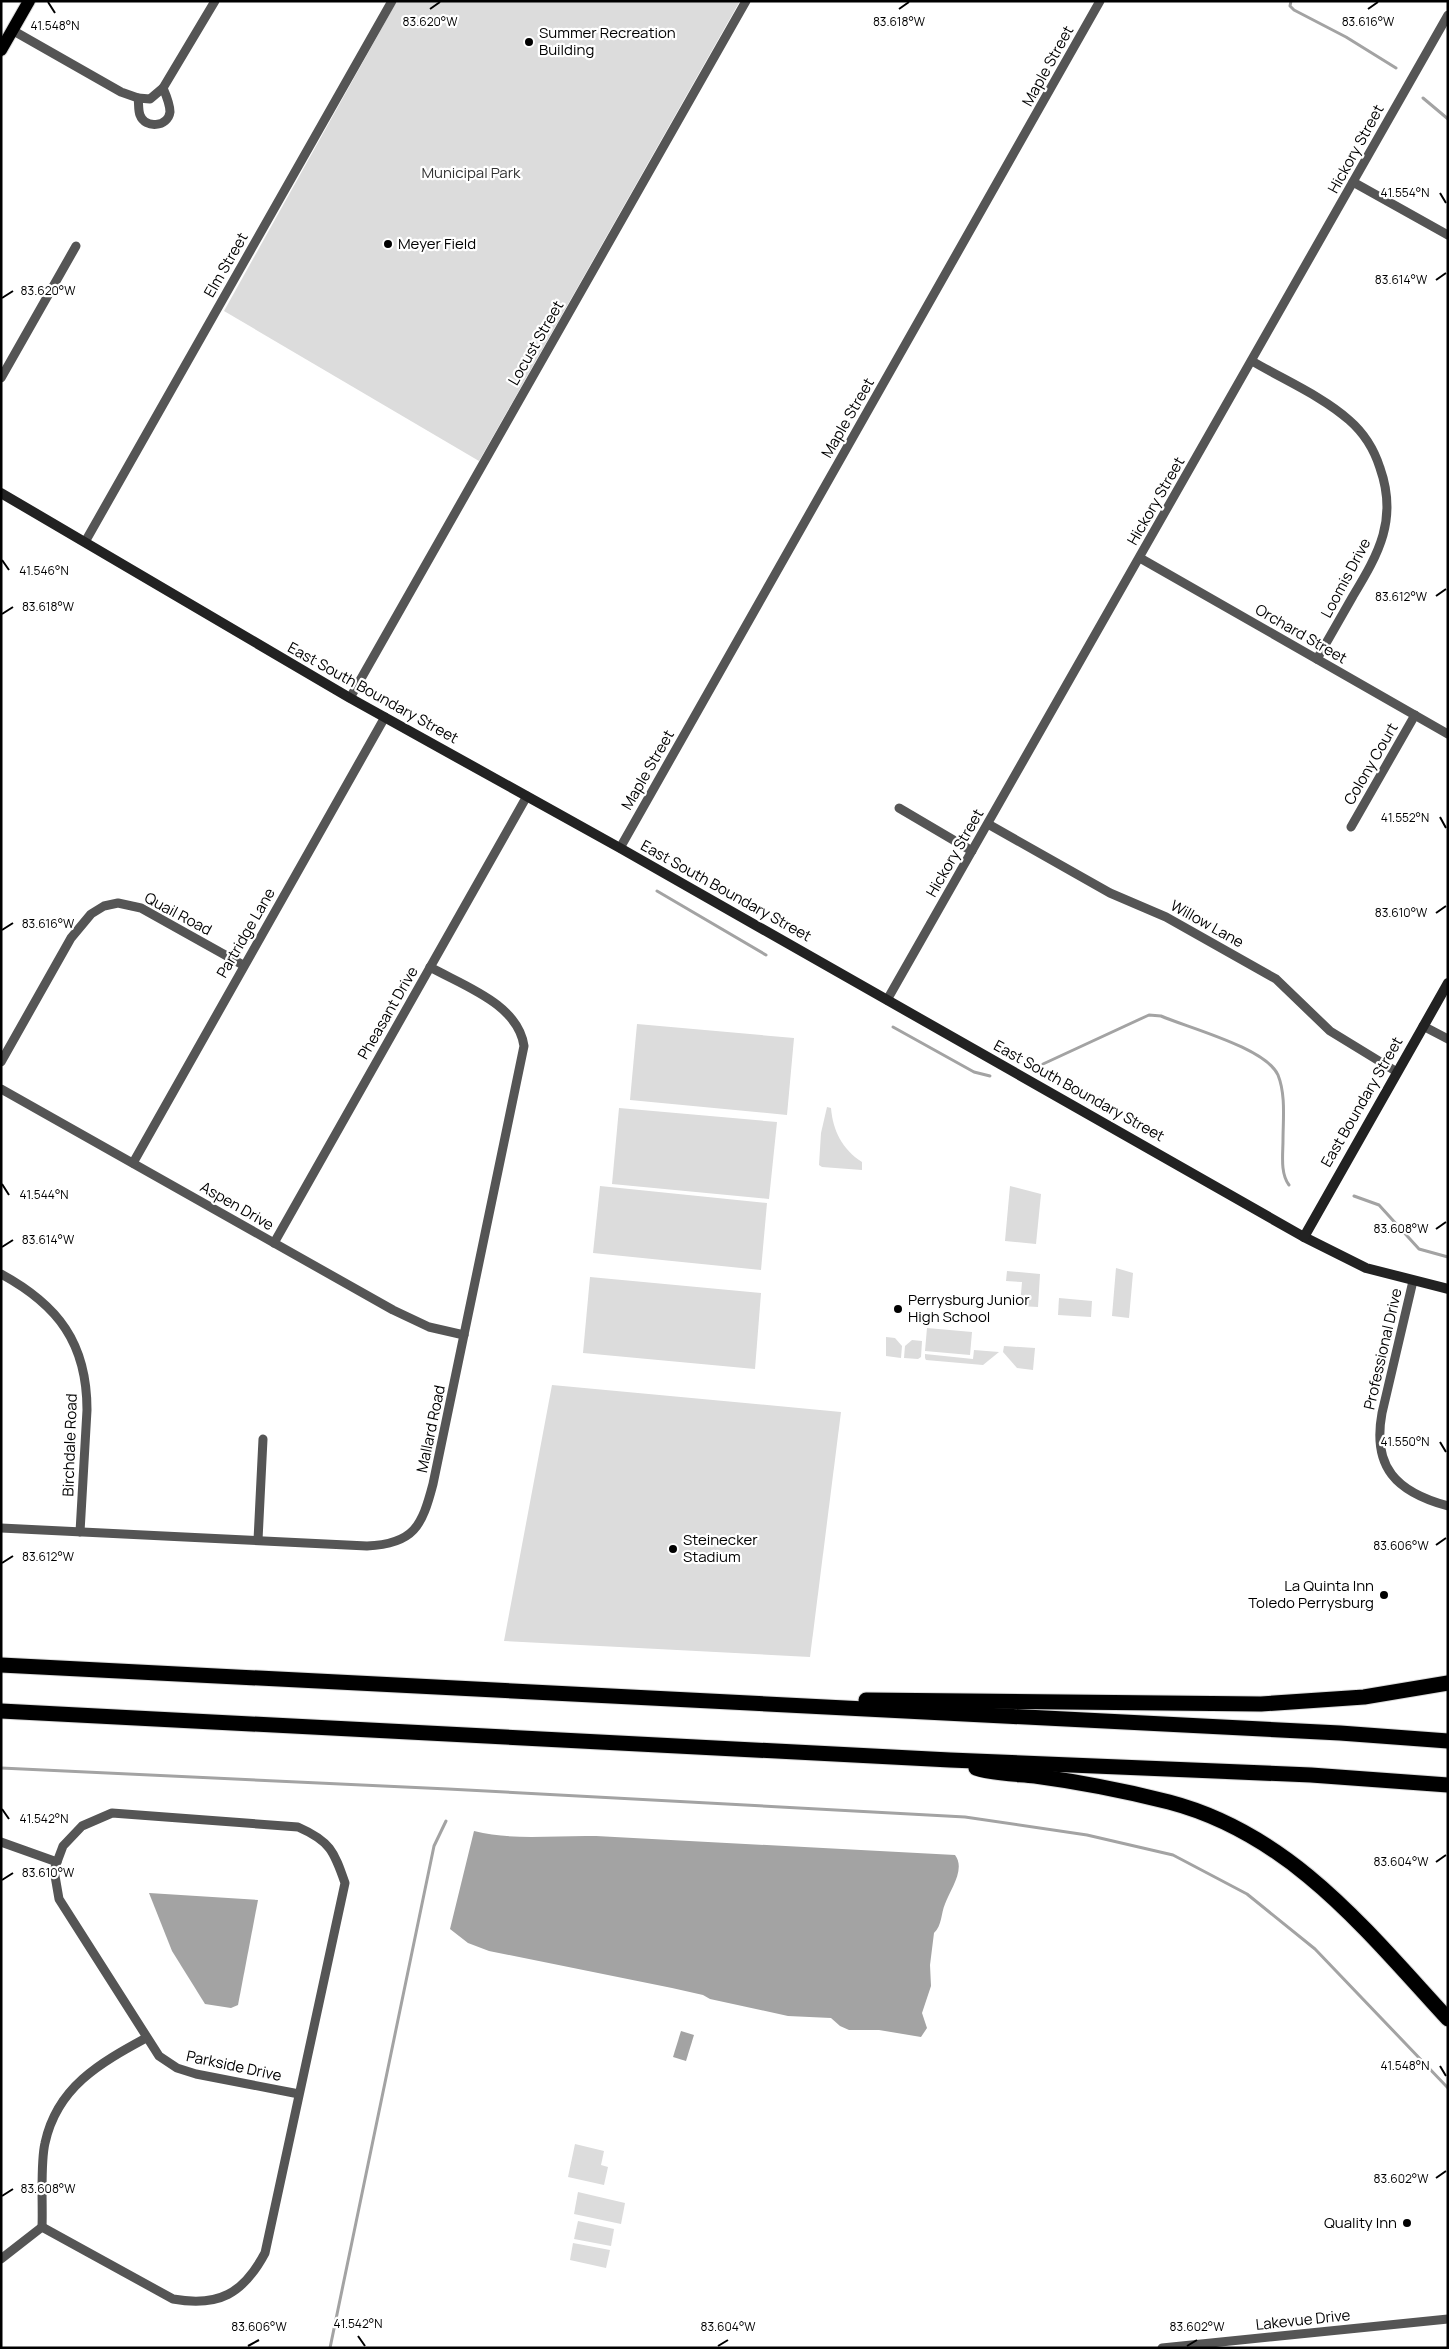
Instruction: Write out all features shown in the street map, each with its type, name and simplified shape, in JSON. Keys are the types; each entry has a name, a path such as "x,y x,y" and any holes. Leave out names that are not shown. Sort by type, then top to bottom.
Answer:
{"highway":[{"path":"1,1665 1340,1733 1448,1741"},
{"path":"694,1700 903,1699 1261,1704 1364,1697 1448,1683"},
{"path":"1,1711 950,1760 1311,1775 1448,1785"},
{"path":"950,1760 990,1772 1036,1776 1152,1798 1207,1815 1264,1842 1315,1880 1376,1941 1448,2019"}],"main road":[{"path":"1,50 29,1"}],"street":[{"path":"12,30 121,92 138,98 150,99 163,88 215,1"},
{"name":"Elm Street","path":"85,542 392,1"},
{"name":"Locust Street","path":"350,698 746,1"},
{"name":"Maple Street","path":"620,848 1100,1"},
{"name":"Hickory Street","path":"887,1000 1448,15"},
{"path":"138,98 140,114 144,121 158,125 167,119 170,112 163,88"},
{"path":"1354,182 1448,235"},
{"path":"1,378 76,246"},
{"name":"Loomis Drive","path":"1252,361 1334,408 1348,419 1372,448 1384,477 1388,506 1380,548 1317,659"},
{"name":"East South Boundary Street","path":"1,493 350,698 620,848 1304,1236 1366,1268 1448,1289"},
{"name":"Orchard Street","path":"1140,558 1448,734"},
{"name":"Colony Court","path":"1351,827 1415,715"},
{"name":"Partridge Lane","path":"132,1163 385,717"},
{"name":"Pheasant Drive","path":"274,1244 527,796"},
{"path":"899,808 972,851"},
{"name":"Willow Lane","path":"988,824 1110,893 1166,916 1276,979 1330,1031 1397,1072"},
{"name":"Quail Road","path":"1,1062 71,938 91,914 104,906 118,903 141,908 243,965"},
{"name":"Mallard Road","path":"1,1528 383,1546 397,1542 412,1533 421,1521 431,1492 524,1046 520,1029 505,1011 430,967"},
{"name":"East Boundary Street","path":"1304,1236 1448,983"},
{"path":"1423,1026 1448,1039"},
{"name":"Aspen Drive","path":"1,1088 407,1318 429,1327 464,1335"},
{"name":"Birchdale Road","path":"1,1274 27,1288 53,1311 68,1332 85,1374 87,1410 80,1532"},
{"name":"Professional Drive","path":"1413,1281 1382,1413 1379,1445 1384,1463 1398,1480 1422,1496 1448,1506"},
{"path":"258,1540 263,1439"},
{"path":"1,1842 57,1862 63,1846 82,1826 112,1813 298,1826 317,1835 336,1855 345,1884 265,2253 254,2274 237,2289 214,2301 193,2302 173,2299 42,2227"},
{"name":"Parkside Drive","path":"57,1862 54,1870 59,1899 158,2056 177,2068 299,2094"},
{"path":"1,2259 42,2227 45,2143 55,2115 85,2075 102,2062 146,2038"},
{"name":"Lakevue Drive","path":"1162,2348 1448,2319"}],"green space":[{"name":"Municipal Park","path":"397,1 740,1 479,461 224,311"},
{"path":"637,1024 794,1038 787,1115 630,1100"},
{"path":"827,1107 831,1108 836,1132 849,1151 862,1162 862,1170 822,1167 819,1165 821,1133"},
{"path":"619,1108 777,1122 769,1199 612,1184"},
{"path":"600,1186 767,1203 761,1270 593,1253"},
{"path":"1010,1186 1041,1194 1036,1244 1005,1241"},
{"path":"1116,1268 1133,1273 1129,1318 1112,1316"},
{"path":"1007,1271 1040,1274 1038,1307 1020,1306 1022,1282 1006,1281"},
{"path":"590,1277 761,1293 755,1369 583,1353"},
{"path":"1059,1298 1092,1301 1091,1317 1058,1315"},
{"path":"927,1328 972,1332 970,1355 925,1351"},
{"path":"886,1337 895,1338 902,1346 901,1358 886,1356"},
{"path":"912,1340 922,1341 921,1357 918,1359 904,1358 905,1346"},
{"path":"1004,1346 1035,1348 1033,1370 1017,1368 1003,1352"},
{"path":"974,1350 999,1352 983,1365 926,1360 925,1358 925,1354 973,1359"},
{"name":"Steinecker Stadium","path":"552,1385 841,1412 810,1657 504,1641"},
{"path":"575,2144 604,2151 601,2165 608,2167 604,2185 568,2177"},
{"path":"578,2192 625,2203 621,2224 574,2214"},
{"path":"578,2221 614,2229 611,2246 574,2239"},
{"path":"573,2243 610,2250 606,2268 570,2260"}],"shaded area":[{"path":"474,1831 519,1837 596,1836 955,1855 959,1867 958,1873 944,1908 939,1927 934,1933 930,1965 931,1986 922,2013 927,2028 921,2037 879,2030 849,2030 840,2026 831,2018 788,2016 710,1999 703,1995 672,1988 489,1951 468,1943 450,1929"},
{"path":"149,1893 258,1900 238,2005 231,2008 205,2004 172,1951"},
{"path":"681,2031 694,2035 686,2061 673,2057"}],"waterway":[{"path":"1291,1 1290,6 1294,10 1346,37 1396,68"},
{"path":"1423,98 1448,119"},
{"path":"657,891 766,955"},
{"path":"1043,1064 1149,1015 1161,1016 1243,1048 1271,1065 1281,1083 1284,1116 1283,1169 1289,1185"},
{"path":"893,1027 974,1072 990,1076"},
{"path":"1354,1196 1379,1205 1419,1249 1448,1257"},
{"path":"1,1768 448,1789 965,1817 1087,1835 1173,1855 1247,1894 1315,1949 1448,2088"},
{"path":"330,2348 434,1846 446,1821"}],"place":[{"name":"Summer Recreation Building","path":"529,42"},
{"name":"Meyer Field","path":"388,244"},
{"name":"Perrysburg Junior High School","path":"898,1309"},
{"name":"Steinecker Stadium","path":"673,1549"},
{"name":"La Quinta Inn Toledo Perrysburg","path":"1384,1595"},
{"name":"Quality Inn","path":"1407,2223"}]}
